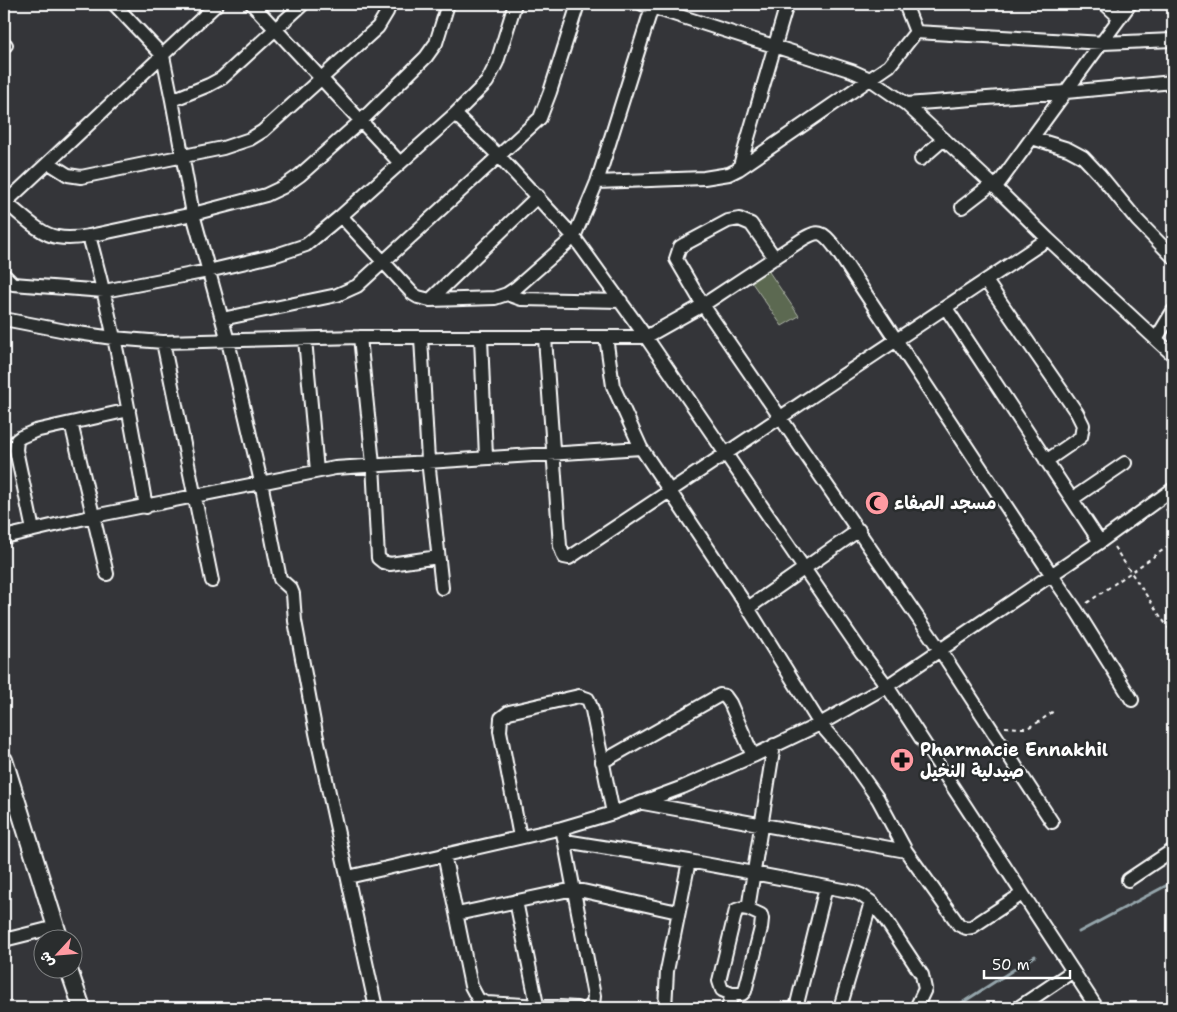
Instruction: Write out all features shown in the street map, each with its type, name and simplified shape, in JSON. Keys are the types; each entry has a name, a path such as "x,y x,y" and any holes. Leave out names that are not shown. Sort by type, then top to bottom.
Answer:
{"street":[{"path":"114,4 163,56 193,214 228,341 261,482 280,578 291,589 293,594 295,621 316,733 376,1008"},
{"path":"217,4 5,204 40,229 57,237 72,238 193,214 266,195 283,187 300,175 362,120 431,51 440,32 448,4"},
{"path":"252,4 400,163"},
{"path":"172,100 222,78 303,4"},
{"path":"49,163 68,175 81,177 223,148 250,139 263,131 378,27 388,12 390,4"},
{"path":"4,275 13,284 104,291 208,271 296,249 317,237 342,216 455,114 482,87 491,75 515,4"},
{"path":"222,319 337,295 357,286 535,123 543,112 578,4"},
{"path":"739,169 787,4"},
{"path":"903,4 916,32"},
{"path":"1105,4 1120,18"},
{"path":"962,207 994,186 1032,138 1130,4"},
{"path":"342,216 418,297 430,300 495,298 507,294 574,238 597,182 647,5 852,71 870,79 906,104 1173,356"},
{"path":"916,32 1103,42 1173,40"},
{"path":"597,182 704,178 729,174 889,66 916,32"},
{"path":"906,104 1173,82"},
{"path":"455,114 538,196 574,238 621,301 862,653 887,686 1097,1008"},
{"path":"1032,138 1068,149 1083,157 1137,220 1173,257"},
{"path":"921,158 944,139"},
{"path":"430,300 538,196"},
{"path":"775,258 750,224 739,219 728,221 680,247 676,259 703,305 780,419 859,530 1052,822"},
{"path":"4,319 113,338 163,342 360,337 646,337 703,305 813,233 818,232 826,235 898,340 1050,574 1076,610 1132,700"},
{"path":"89,236 104,291 129,410 146,507"},
{"path":"545,338 560,546 562,555 566,558 577,554 1048,239"},
{"path":"986,281 1077,413 1083,425 1081,437 1046,460"},
{"path":"507,294 521,299 621,301"},
{"path":"946,308 1072,499 1104,539"},
{"path":"1156,338 1173,311"},
{"path":"360,337 373,464 377,552 380,560 390,564 438,557"},
{"path":"606,337 613,386 641,448 748,608 820,724 847,755 878,799 906,851 962,928 972,926 1022,894"},
{"path":"421,338 428,460 442,588"},
{"path":"481,338 486,457"},
{"path":"305,339 317,471"},
{"path":"163,342 212,581"},
{"path":"33,530 16,444 21,437 26,434 129,410"},
{"path":"71,423 107,574"},
{"path":"4,537 94,516 317,471 428,460 641,448"},
{"path":"1072,499 1125,463"},
{"path":"348,877 562,828 613,813 642,803 753,756 820,724 887,686 1104,539 1173,489"},
{"path":"748,608 859,530"},
{"path":"602,762 720,695 725,696 730,703 753,756"},
{"path":"520,837 500,731 499,722 504,714 579,696 586,697 590,702 592,710 613,813"},
{"path":"748,909 774,745"},
{"path":"4,760 57,930"},
{"path":"642,803 906,851"},
{"path":"562,828 593,1006"},
{"path":"565,841 754,873 854,892 861,895 871,902 884,916 922,975 925,989 916,1008"},
{"path":"1128,880 1173,850"},
{"path":"444,854 471,986 475,996 486,1003 577,1008"},
{"path":"666,1008 667,971 690,862"},
{"path":"796,1008 826,887"},
{"path":"457,914 574,889 678,912"},
{"path":"516,901 537,1005"},
{"path":"840,1008 871,902"},
{"path":"748,909 760,915 762,919 761,928 745,991 742,994 732,994 722,990 719,982 736,910 748,909"},
{"path":"4,940 32,936"},
{"path":"1018,1008 1073,971"},
{"path":"73,980 82,1008"},
{"path":"728,1008 732,994"}],"path":[{"path":"1104,539 1131,572 1173,635"},
{"path":"1076,610 1173,545"},
{"path":"994,733 1005,727 1023,729 1054,711"}],"green space":[{"path":"765,266 799,316 782,326 748,277"}],"waterway":[{"path":"1079,932 1173,882"},
{"path":"954,1008 1035,956"}],"place":[{"name":"مسجد الصفاء","path":"877,503"},
{"name":"Pharmacie Ennakhil صيدلية النخيل","path":"902,760"}]}
